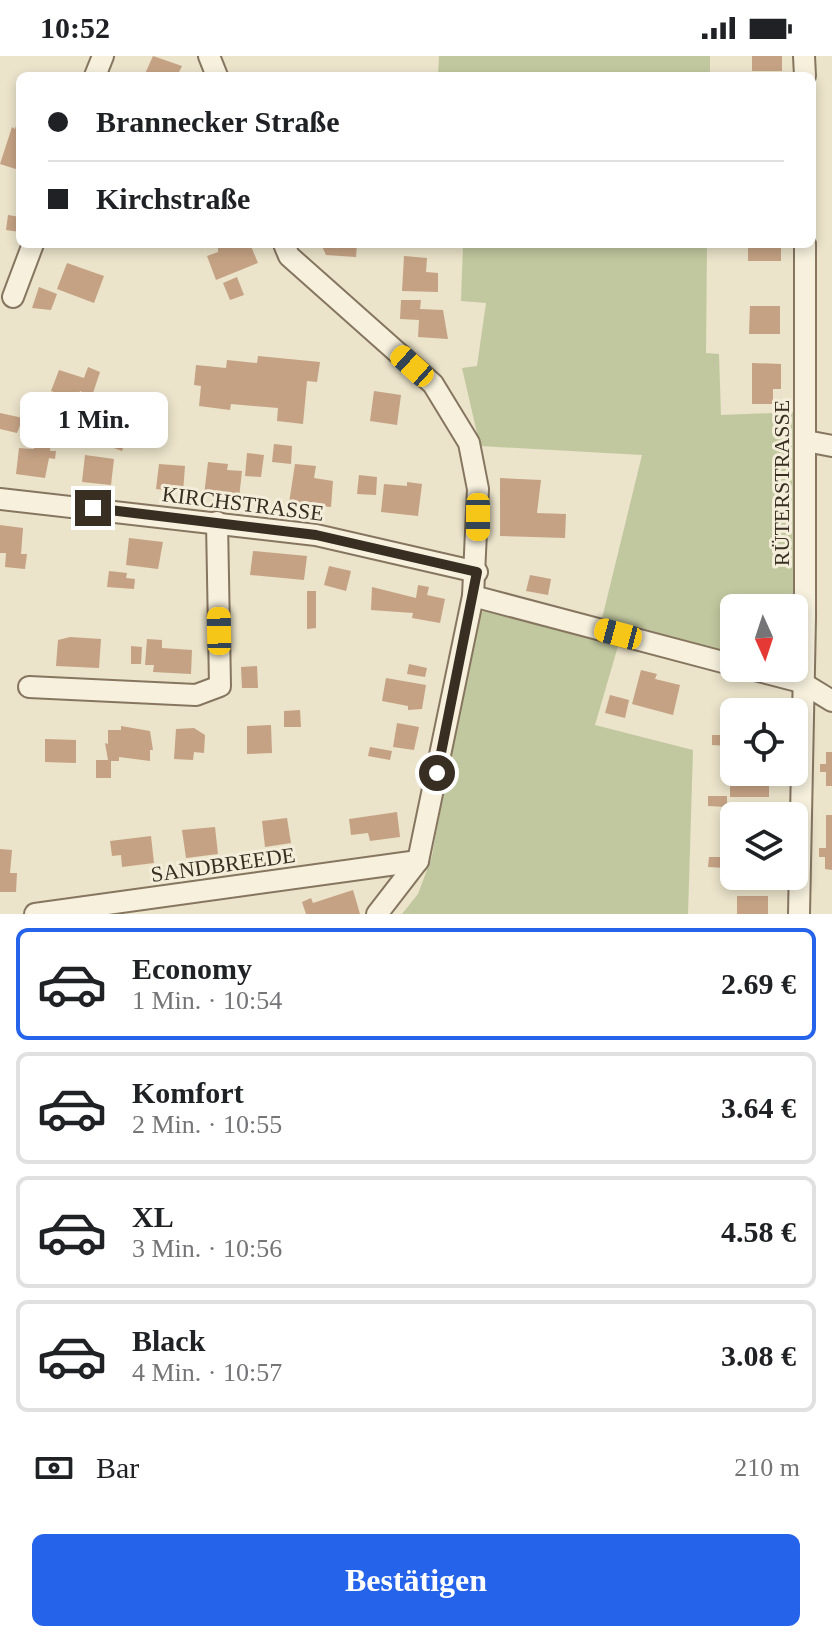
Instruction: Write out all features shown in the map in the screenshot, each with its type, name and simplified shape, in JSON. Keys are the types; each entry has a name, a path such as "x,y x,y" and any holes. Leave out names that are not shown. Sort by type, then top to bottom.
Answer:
{"street":[{"path":"13,297 31,248"},
{"path":"286,248 289,256 433,384 469,443 478,489 477,572 418,861 392,900 377,914"},
{"name":"RÜTERSTRASSE","path":"803,594 805,248"},
{"path":"806,441 832,446"},
{"name":"KIRCHSTRASSE","path":"0,499 316,535 477,572"},
{"path":"29,687 196,695 220,686 217,522"},
{"path":"473,596 720,661"},
{"path":"801,682 832,701"},
{"name":"RÜTERSTRASSE","path":"799,914 801,682"},
{"name":"SANDBREEDE","path":"35,914 418,861"}],"green space":[{"path":"439,56 710,56 710,72 438,72"},
{"path":"463,248 707,248 706,353 719,354 721,415 797,412 793,594 720,594 720,663 621,636 595,725 693,750 688,914 402,914 418,894 432,856 474,625 481,612 491,609 598,635 642,455 480,446 462,368 477,366 486,303 461,301"}],"building":[{"path":"153,56 182,66 179,72 146,72"},
{"path":"752,56 782,56 782,71 752,71"},
{"path":"16,126 16,169 0,164 12,127 15,129"},
{"path":"8,215 16,216 16,231 6,230"},
{"path":"218,248 252,248 258,263 216,280 207,256 218,252"},
{"path":"323,248 357,248 356,257 326,255"},
{"path":"748,248 781,248 781,261 748,261"},
{"path":"404,256 427,258 426,272 438,273 438,292 402,291"},
{"path":"67,263 104,276 94,303 57,289"},
{"path":"237,277 244,295 230,300 223,283"},
{"path":"39,287 57,294 51,310 32,308"},
{"path":"401,300 421,300 420,309 443,310 448,339 418,337 419,320 400,319"},
{"path":"750,306 780,306 780,334 749,334"},
{"path":"258,356 320,362 317,382 307,381 303,424 277,421 278,408 231,404 230,410 199,406 201,386 194,385 196,365 226,368 227,360 257,363"},
{"path":"752,363 781,364 781,389 773,389 773,404 752,404"},
{"path":"88,367 100,372 92,396 80,391 77,400 51,391 59,370 84,378"},
{"path":"374,391 401,395 397,425 370,421"},
{"path":"0,413 23,418 17,433 0,429"},
{"path":"83,421 99,426 94,441 78,436"},
{"path":"116,432 127,436 122,451 111,447"},
{"path":"35,434 51,436 50,451 56,451 55,459 49,458 45,478 16,474 19,448 34,449"},
{"path":"274,444 292,446 291,464 272,462"},
{"path":"247,453 264,455 261,477 245,476"},
{"path":"85,455 114,459 111,485 82,482"},
{"path":"208,462 228,464 227,470 242,471 239,498 204,495"},
{"path":"159,464 185,466 183,492 156,489"},
{"path":"295,464 316,466 314,478 333,481 331,507 289,503"},
{"path":"359,475 377,477 376,495 357,494"},
{"path":"500,478 541,480 537,513 566,514 565,538 500,536"},
{"path":"407,482 422,484 418,516 381,512 384,484 407,486"},
{"path":"0,525 23,528 21,554 27,554 25,569 5,567 6,553 0,553"},
{"path":"129,538 163,542 158,569 126,565"},
{"path":"253,551 307,556 304,580 250,575"},
{"path":"329,566 351,571 346,591 324,585"},
{"path":"109,571 127,573 126,578 135,579 134,589 107,587"},
{"path":"530,575 551,579 548,595 526,591"},
{"path":"418,585 429,587 427,595 445,599 440,623 412,618 413,613 371,610 372,587 416,598"},
{"path":"307,591 316,591 316,628 307,629"},
{"path":"70,637 101,639 99,668 56,666 58,640"},
{"path":"147,639 162,640 162,648 192,650 191,674 153,672 154,665 145,665"},
{"path":"131,646 142,647 141,664 131,664"},
{"path":"409,664 427,668 425,677 407,674"},
{"path":"257,666 258,688 242,688 241,667"},
{"path":"641,670 657,674 655,679 680,685 673,715 632,704"},
{"path":"386,678 426,685 422,709 408,710 408,706 382,701"},
{"path":"610,695 629,700 625,718 605,713"},
{"path":"300,710 301,727 284,727 284,711"},
{"path":"397,723 419,727 414,750 393,747"},
{"path":"271,725 272,753 247,754 247,726"},
{"path":"121,726 150,731 153,750 150,750 150,761 119,757 119,761 111,761 111,778 96,778 96,760 108,760 105,743 108,744 108,730 121,730"},
{"path":"194,728 205,735 204,753 194,752 193,760 174,759 176,729"},
{"path":"712,735 720,735 720,745 712,745"},
{"path":"45,739 76,740 76,763 45,762"},
{"path":"370,747 392,751 390,760 368,756"},
{"path":"826,752 832,752 832,786 826,786 826,772 820,772 820,764 826,764"},
{"path":"730,786 769,786 769,797 730,797"},
{"path":"708,796 727,796 727,802 720,802 720,807 708,806"},
{"path":"397,812 400,837 370,841 368,833 351,835 349,819"},
{"path":"826,815 832,815 832,870 825,869 825,857 819,857 819,848 826,848"},
{"path":"287,818 291,843 265,847 262,821"},
{"path":"215,827 218,854 186,858 182,830"},
{"path":"151,836 154,863 122,867 121,855 112,856 110,841"},
{"path":"0,849 12,850 10,873 17,873 16,892 0,892"},
{"path":"709,857 720,857 720,868 708,867"},
{"path":"353,890 360,914 306,914 302,902 311,898 313,903"},
{"path":"737,896 768,896 768,914 737,914"}],"route":[{"path":"93,508 316,535 477,572 437,773"}]}
